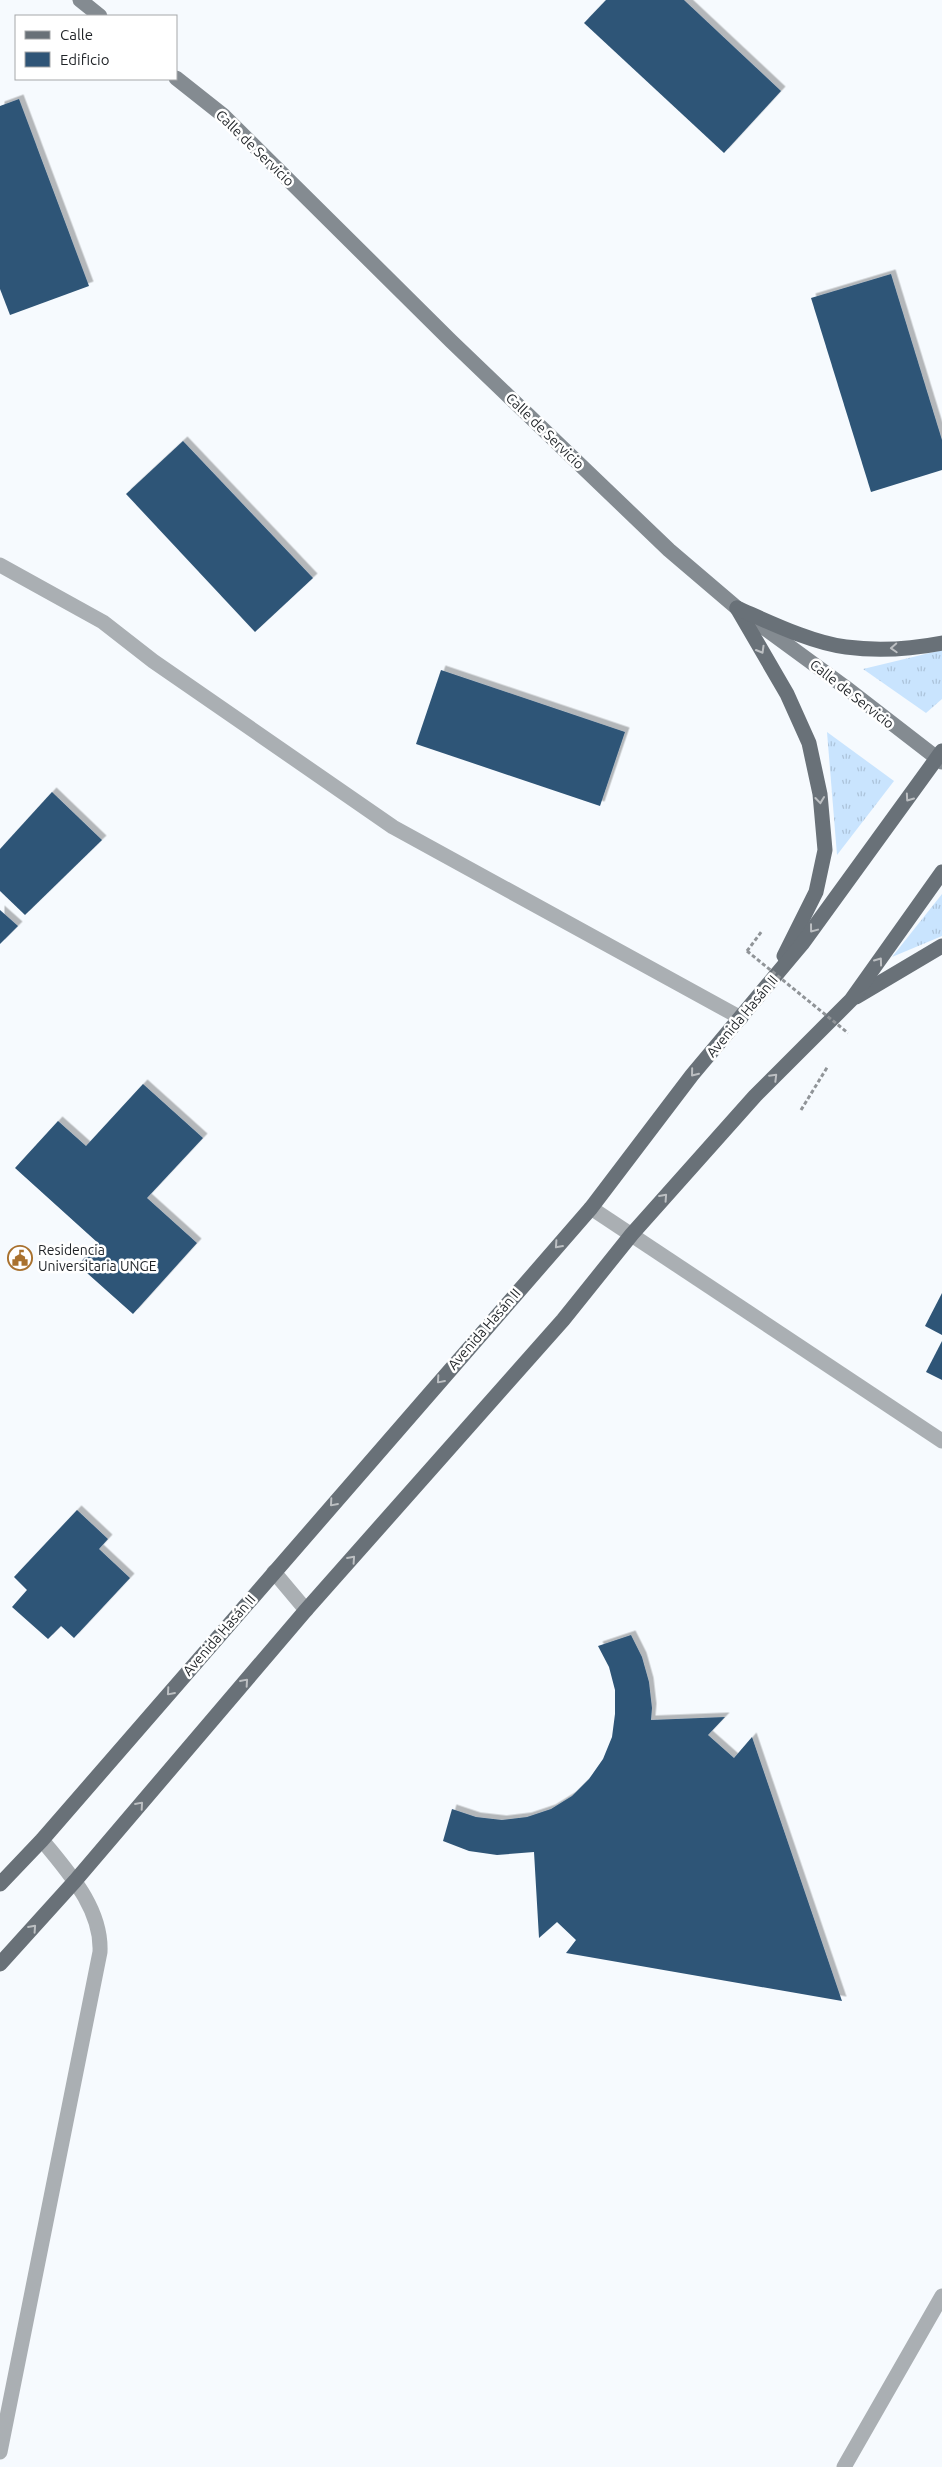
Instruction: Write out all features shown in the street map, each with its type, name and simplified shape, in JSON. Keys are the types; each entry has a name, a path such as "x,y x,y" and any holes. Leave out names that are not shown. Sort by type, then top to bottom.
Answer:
{"main road":[{"path":"737,608 792,632 844,647 894,649 942,642"},
{"path":"737,608 788,694 809,743 820,794 825,850 816,892 770,983"},
{"name":"Avenida Hasán II","path":"0,1884 42,1840 591,1208 692,1075 770,983 836,898 940,757"},
{"path":"0,1964 75,1881 306,1610 557,1328 632,1234 755,1096 850,1000 942,872"},
{"path":"850,1000 942,946"}],"street":[{"path":"80,0 99,15"},
{"name":"Calle de Servicio","path":"178,80 224,116 465,355 669,550 737,608 940,757"},
{"path":"0,565 103,622 153,661 393,827 741,1018"},
{"path":"591,1208 942,1441"},
{"path":"274,1572 306,1610"},
{"path":"0,2452 99,1960 99,1928 75,1881 42,1840"},
{"path":"844,2467 942,2296"}],"path":[{"path":"748,950 848,1033 843,1042"},
{"path":"801,1110 832,1059"}],"green space":[{"path":"942,650 942,699 926,713 863,669"},
{"path":"827,732 894,781 837,855"},
{"path":"942,894 942,936 892,957"}],"building":[{"path":"606,0 684,0 781,91 724,153 584,23"},
{"path":"19,99 89,286 10,315 0,289 0,106"},
{"path":"891,274 942,440 942,470 871,492 811,298"},
{"path":"183,441 313,578 255,632 126,494"},
{"path":"441,670 625,732 600,806 416,744"},
{"path":"52,792 102,840 25,915 0,891 0,849"},
{"path":"0,910 18,926 0,944"},
{"path":"143,1084 203,1138 147,1198 197,1243 133,1314 78,1265 98,1243 15,1168 58,1121 86,1146"},
{"path":"942,1293 942,1335 925,1326"},
{"path":"942,1341 942,1380 926,1372"},
{"path":"77,1510 108,1539 99,1549 130,1578 74,1638 61,1626 48,1639 12,1607 27,1590 14,1577"},
{"path":"631,1635 642,1657 649,1682 652,1708 651,1720 725,1717 708,1735 734,1758 752,1737 842,2001 566,1953 576,1940 557,1922 539,1938 534,1852 497,1855 469,1851 443,1841 452,1809 476,1817 502,1820 527,1817 551,1809 572,1796 589,1779 603,1759 612,1737 615,1714 615,1690 609,1667 598,1646"}],"place":[{"name":"Residencia Universitaria UNGE","path":"20,1258"}]}
